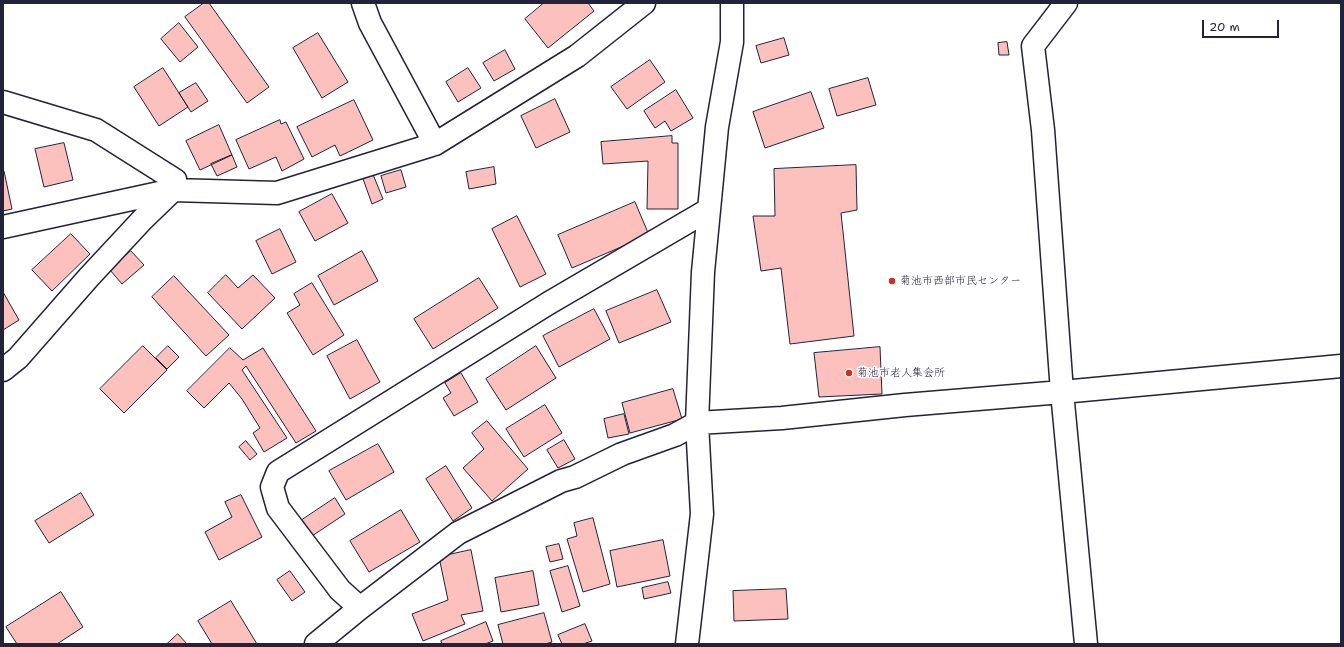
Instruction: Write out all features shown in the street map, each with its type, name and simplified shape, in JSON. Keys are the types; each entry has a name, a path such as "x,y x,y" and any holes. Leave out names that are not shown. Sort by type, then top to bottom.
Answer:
{"street":[{"path":"363,3 370,23 435,144"},
{"path":"3,227 173,190 277,193 435,144 577,56 644,3"},
{"path":"687,644 702,514 697,423 703,272 717,127 732,42 732,3"},
{"path":"1066,3 1033,46 1043,130 1062,392 1086,644"},
{"path":"3,102 96,130 175,180 173,190 143,219 89,277 18,358 3,370"},
{"path":"360,608 340,590 278,508 272,487 278,472 549,303 708,210"},
{"path":"316,644 360,608 458,533 561,481 575,477 622,454 675,435 697,423 782,418 905,405 1341,366"}],"building":[{"path":"204,3 209,3 269,87 247,103 185,17"},
{"path":"544,3 588,3 594,11 548,48 525,19"},
{"path":"179,23 198,47 180,62 161,39"},
{"path":"318,33 348,82 322,98 293,48"},
{"path":"784,38 789,55 761,63 756,46"},
{"path":"1007,42 1009,55 999,55 998,43"},
{"path":"505,50 515,69 494,81 483,63"},
{"path":"650,60 665,82 627,109 611,87"},
{"path":"163,68 188,107 159,126 134,87"},
{"path":"468,68 481,88 458,102 446,82"},
{"path":"868,78 876,105 837,116 829,89"},
{"path":"196,83 208,101 191,112 179,93"},
{"path":"676,90 693,118 671,131 665,121 655,128 644,111"},
{"path":"811,92 824,128 765,148 753,112"},
{"path":"555,99 570,132 536,148 521,116"},
{"path":"354,100 373,140 340,156 335,145 312,157 297,127"},
{"path":"280,120 281,124 286,122 304,159 282,171 276,157 249,169 236,140"},
{"path":"219,125 232,155 200,170 186,141"},
{"path":"672,136 672,143 678,143 678,209 647,209 648,161 603,164 601,142"},
{"path":"64,143 73,180 44,187 35,149"},
{"path":"232,155 237,167 217,176 211,164"},
{"path":"856,165 857,210 841,213 854,336 790,344 781,268 761,271 753,216 775,216 774,169"},
{"path":"494,167 496,184 469,189 466,172"},
{"path":"401,170 406,187 386,193 381,176"},
{"path":"3,171 12,209 3,211"},
{"path":"372,172 383,199 372,204 362,176"},
{"path":"332,194 348,223 315,241 299,212"},
{"path":"635,202 649,235 572,268 558,235"},
{"path":"517,216 546,274 520,287 492,229"},
{"path":"280,229 296,262 272,274 256,241"},
{"path":"71,234 90,254 52,291 32,270"},
{"path":"131,251 144,265 122,284 110,270"},
{"path":"362,251 378,281 334,305 318,276"},
{"path":"226,275 238,288 253,275 275,298 242,329 208,293"},
{"path":"174,276 229,335 206,356 152,297"},
{"path":"479,278 498,308 433,349 414,319"},
{"path":"312,283 344,335 313,355 287,313 300,305 294,294"},
{"path":"657,290 671,322 619,343 606,311"},
{"path":"3,292 19,320 3,330"},
{"path":"594,309 610,339 559,367 543,336"},
{"path":"357,340 380,382 350,399 327,356"},
{"path":"143,346 167,370 124,413 100,389"},
{"path":"168,346 179,357 167,369 156,358"},
{"path":"536,346 556,378 506,410 486,379"},
{"name":"菊池市老人集会所","path":"880,347 882,394 819,397 814,353"},
{"path":"230,348 243,360 263,348 316,431 296,443 246,366 242,370 287,438 264,452 253,433 260,428 242,399 229,383 204,408 187,391"},
{"path":"461,373 478,402 454,416 443,398 451,393 445,383"},
{"path":"673,389 682,419 630,433 622,403"},
{"path":"545,405 562,433 524,457 506,429"},
{"path":"624,414 629,434 608,438 604,419"},
{"path":"487,421 528,469 492,501 463,468 484,449 472,433"},
{"path":"564,440 575,459 558,468 547,450"},
{"path":"246,441 257,454 250,460 239,447"},
{"path":"378,444 394,472 346,500 329,471"},
{"path":"446,466 472,508 453,521 426,479"},
{"path":"81,493 94,515 49,543 35,521"},
{"path":"241,495 262,537 219,560 205,532 232,517 225,502"},
{"path":"335,498 345,514 312,536 302,520"},
{"path":"401,510 420,542 369,572 350,541"},
{"path":"593,518 610,584 583,592 567,539 577,536 574,523"},
{"path":"663,540 670,576 617,587 610,551"},
{"path":"559,544 563,559 550,562 546,547"},
{"path":"471,550 483,611 461,615 465,624 423,641 412,614 448,600 439,557"},
{"path":"568,566 580,606 562,612 550,571"},
{"path":"290,571 305,592 292,601 277,580"},
{"path":"533,571 539,605 501,612 495,578"},
{"path":"668,582 671,593 644,599 642,588"},
{"path":"786,589 788,619 734,621 733,591"},
{"path":"61,592 83,627 57,644 17,644 6,627"},
{"path":"231,601 257,644 212,644 198,621"},
{"path":"544,613 552,642 545,644 503,644 498,625"},
{"path":"486,622 493,641 485,644 442,644 441,641"},
{"path":"585,624 592,641 583,644 562,644 558,635"},
{"path":"178,634 187,644 167,644"}],"place":[{"name":"菊池市西部市民センター","path":"892,281"},
{"name":"菊池市老人集会所","path":"849,373"}]}
